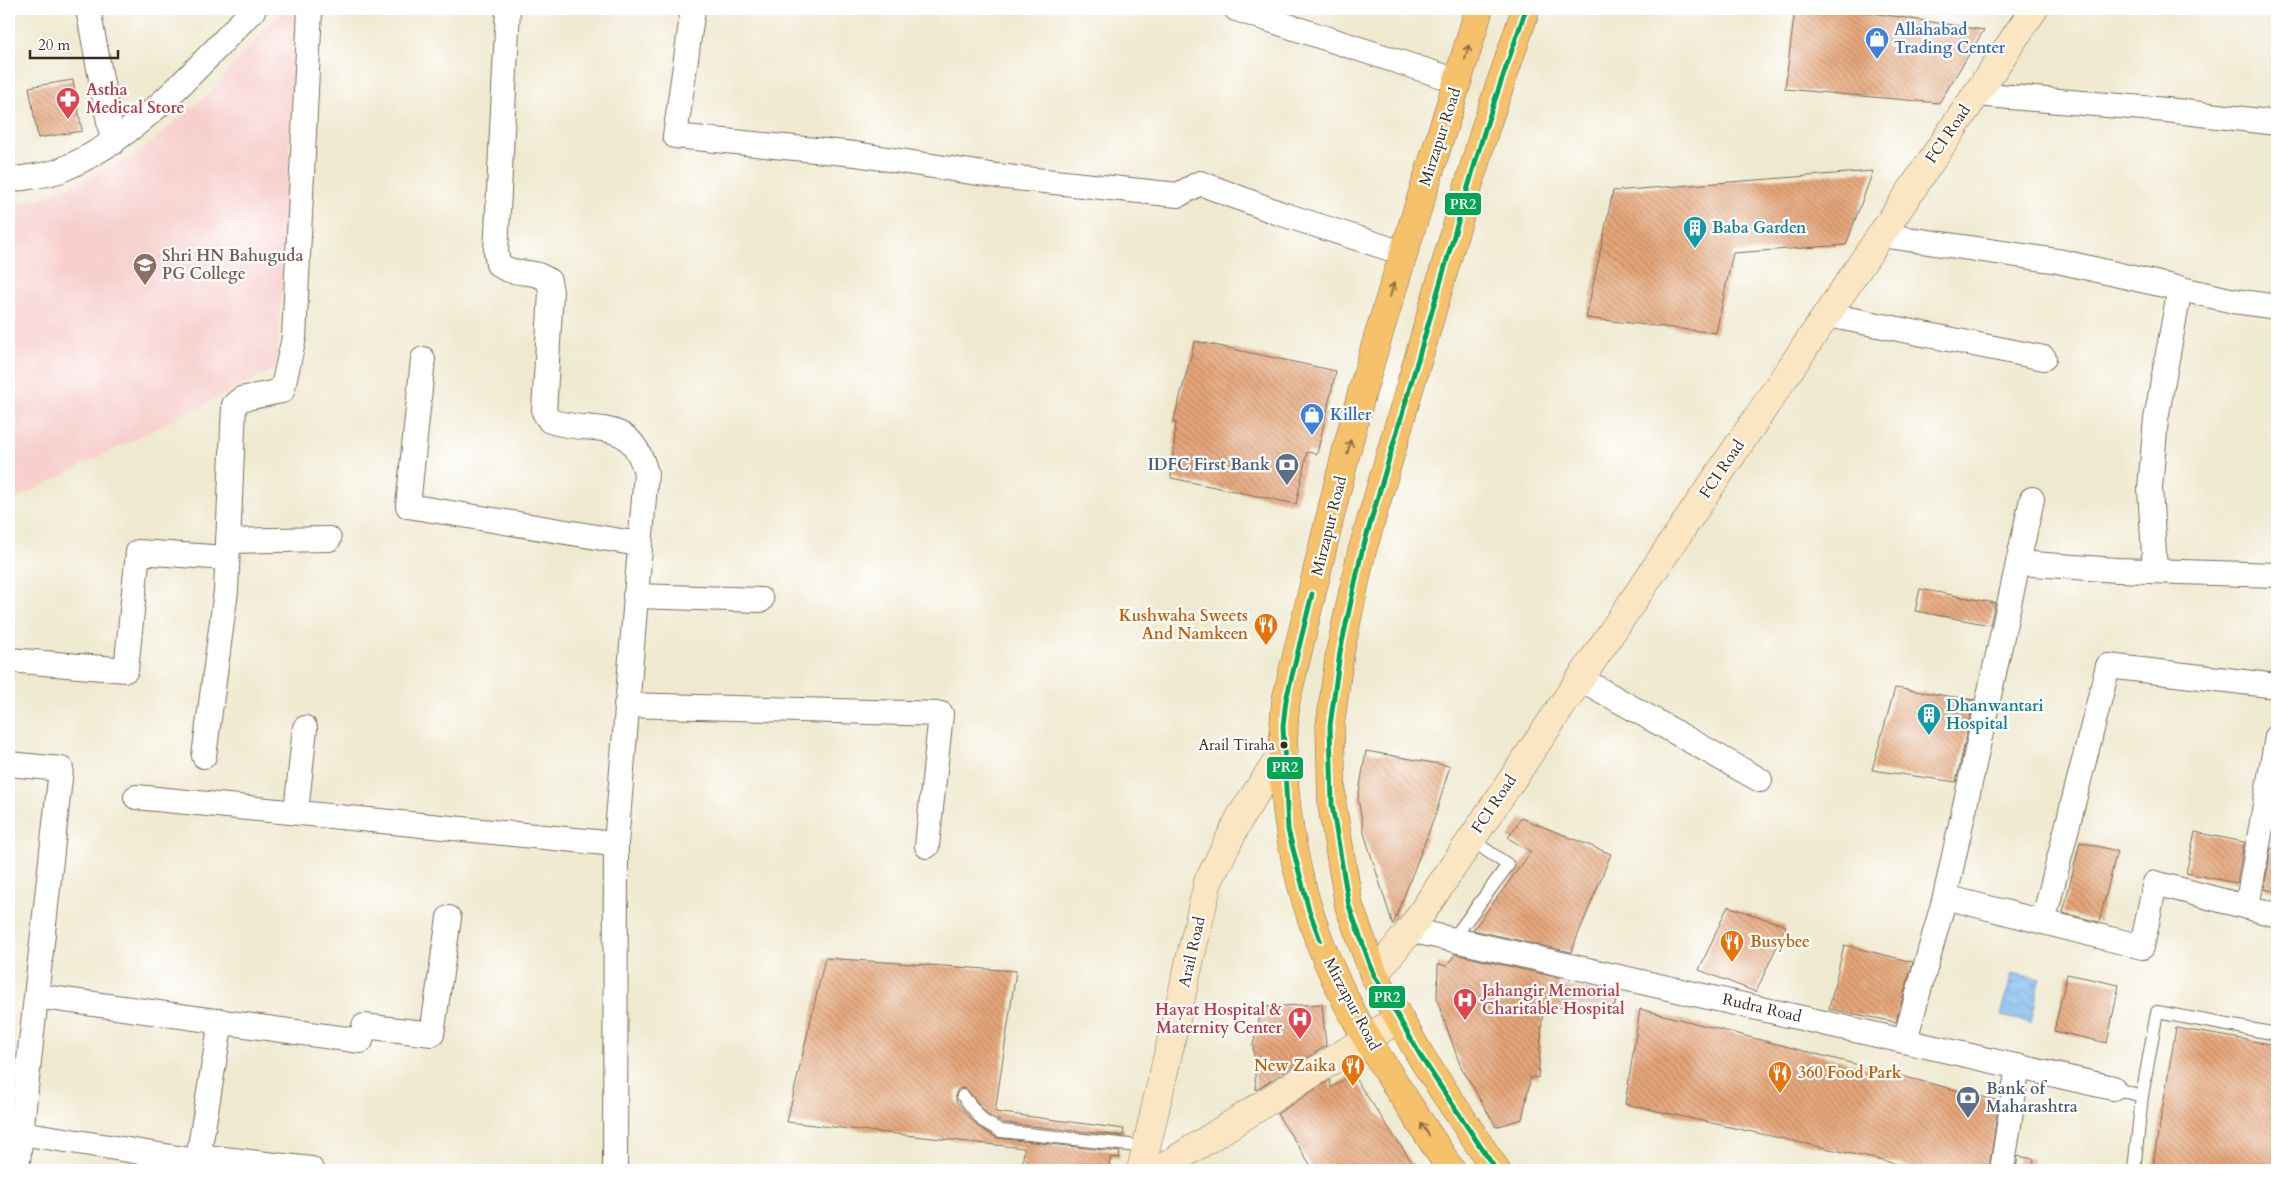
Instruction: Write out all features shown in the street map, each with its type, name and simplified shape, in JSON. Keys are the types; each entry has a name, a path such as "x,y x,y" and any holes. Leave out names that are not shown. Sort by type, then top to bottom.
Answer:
{"highway":[{"name":"Mirzapur Road","path":"1451,1170 1355,1017 1328,964 1309,910 1288,830 1283,726 1286,700 1364,386 1403,253 1479,9"},
{"name":"Mirzapur Road","path":"1496,1170 1423,1060 1374,975 1349,906 1332,805 1330,726 1340,652 1362,556 1482,138 1526,9"}],"main road":[{"name":"FCI Road","path":"1374,975 1410,930 2034,9"},
{"name":"Arail Road","path":"1144,1158 1208,882 1242,814 1284,751"},
{"path":"1159,1170 1398,1019"}],"street":[{"path":"88,9 113,143"},
{"path":"9,180 60,170 113,143 161,104 254,9"},
{"path":"204,756 226,591 234,405 241,399 282,391 294,338 310,9"},
{"path":"508,9 496,252 498,264 507,271 539,273 548,281 551,292 544,412 550,421 560,425 612,431 627,436 637,448 646,473 616,844 615,1170"},
{"path":"692,9 675,136 855,154 997,176 1178,195 1200,183 1279,213 1403,253"},
{"path":"1236,9 1458,81"},
{"path":"1975,94 2167,110 2277,123"},
{"path":"1881,235 2058,261 2234,301 2277,307"},
{"path":"2155,571 2150,488 2156,419 2180,288"},
{"path":"1828,315 2044,358"},
{"path":"423,359 408,506 639,544"},
{"path":"1905,1040 1945,897 2032,499"},
{"path":"9,660 126,670 138,552 228,550 329,539"},
{"path":"2018,563 2277,576"},
{"path":"635,596 761,600"},
{"path":"2043,922 2108,666 2277,686"},
{"path":"1579,678 1760,780"},
{"path":"626,705 941,714 927,846"},
{"path":"296,812 305,728"},
{"path":"2247,907 2277,737"},
{"path":"9,764 61,769 17,1170"},
{"path":"136,796 616,844"},
{"path":"1945,897 2142,947 2154,884 2277,915"},
{"path":"36,996 361,1040 364,1026 432,1034 449,918"},
{"name":"Rudra Road","path":"1410,930 2113,1088"},
{"path":"197,1163 221,1021"},
{"path":"2002,1170 2018,1066"},
{"path":"21,1133 197,1163 311,1169"}],"lane":[{"path":"1453,939 1508,865 1470,839"},
{"path":"2134,1170 2142,1096 2157,1012 2277,1034"},
{"path":"2113,1088 2142,1096"},
{"path":"963,1096 983,1121 1001,1131 1144,1158"}],"shaded area":[{"name":"Shri HN Bahuguda PG College","path":"283,9 296,9 277,368 9,502 9,204 42,199 139,153 207,95"}],"water":[{"path":"2012,973 2040,979 2031,1023 2001,1016"}],"building":[{"name":"Allahabad Trading Center","path":"1795,9 1846,9 1984,30 1939,103 1785,89"},
{"path":"73,80 82,131 38,138 29,87"},
{"name":"Baba Garden","path":"1873,171 1846,245 1733,253 1716,333 1586,318 1613,191"},
{"path":"1195,341 1336,371 1317,454 1307,452 1296,504 1171,478 1176,423 1173,423"},
{"path":"1920,589 1995,603 1990,625 1915,611"},
{"name":"Dhanwantari Hospital","path":"1895,688 1974,700 1956,782 1872,770"},
{"path":"1366,751 1450,766 1436,813 1393,925 1364,833 1358,798"},
{"path":"1521,818 1611,854 1571,952 1473,930 1531,852 1508,838"},
{"path":"2195,832 2244,842 2237,883 2186,873"},
{"path":"2080,842 2117,851 2099,922 2063,913"},
{"path":"2271,848 2277,849 2277,892 2264,889"},
{"path":"1728,906 1786,926 1756,992 1699,970"},
{"path":"1844,945 1913,962 1896,1022 1829,1009"},
{"path":"1455,954 1560,978 1557,985 1616,994 1615,1006 1543,1008 1538,1078 1531,1077 1522,1119 1496,1127 1460,1065 1437,1000 1438,964 1447,966"},
{"path":"825,958 1016,971 995,1112 1124,1129 1123,1136 1004,1123 988,1115 965,1088 958,1089 956,1101 977,1126 997,1138 1120,1152 1119,1158 1111,1157 1108,1170 1022,1170 1024,1148 787,1122"},
{"path":"2067,974 2119,985 2107,1043 2054,1031"},
{"name":"Hayat Hospital & Maternity Center","path":"1322,1004 1326,1046 1256,1090 1253,1045 1262,1007"},
{"name":"360 Food Park","path":"1640,1009 1999,1101 1989,1170 1925,1170 1625,1104"},
{"path":"2176,1028 2277,1045 2277,1170 2152,1170"},
{"path":"1352,1074 1417,1170 1314,1170 1277,1114 1330,1080 1331,1088"},
{"path":"2018,1156 2034,1159 2033,1170 2016,1170"}],"transit line":[{"name":"PR2","path":"1496,1170 1423,1060 1374,975 1349,906 1332,805 1330,726 1340,652 1361,555 1485,129 1526,9"},
{"name":"PR2","path":"1312,594 1286,700 1283,726 1288,830 1309,910 1320,940"}],"place":[{"name":"Allahabad Trading Center","path":"1877,60"},
{"name":"Astha Medical Store","path":"68,120"},
{"name":"Baba Garden","path":"1695,249"},
{"name":"Shri HN Bahuguda PG College","path":"145,286"},
{"name":"Killer","path":"1312,436"},
{"name":"IDFC First Bank","path":"1287,486"},
{"name":"Kushwaha Sweets And Namkeen","path":"1266,646"},
{"name":"Dhanwantari Hospital","path":"1929,736"},
{"name":"Arail Tiraha","path":"1284,745"},
{"name":"Busybee","path":"1732,963"},
{"name":"Jahangir Memorial Charitable Hospital","path":"1465,1021"},
{"name":"Hayat Hospital & Maternity Center","path":"1300,1040"},
{"name":"New Zaika","path":"1353,1087"},
{"name":"360 Food Park","path":"1780,1094"},
{"name":"Bank of Maharashtra","path":"1968,1119"}]}
